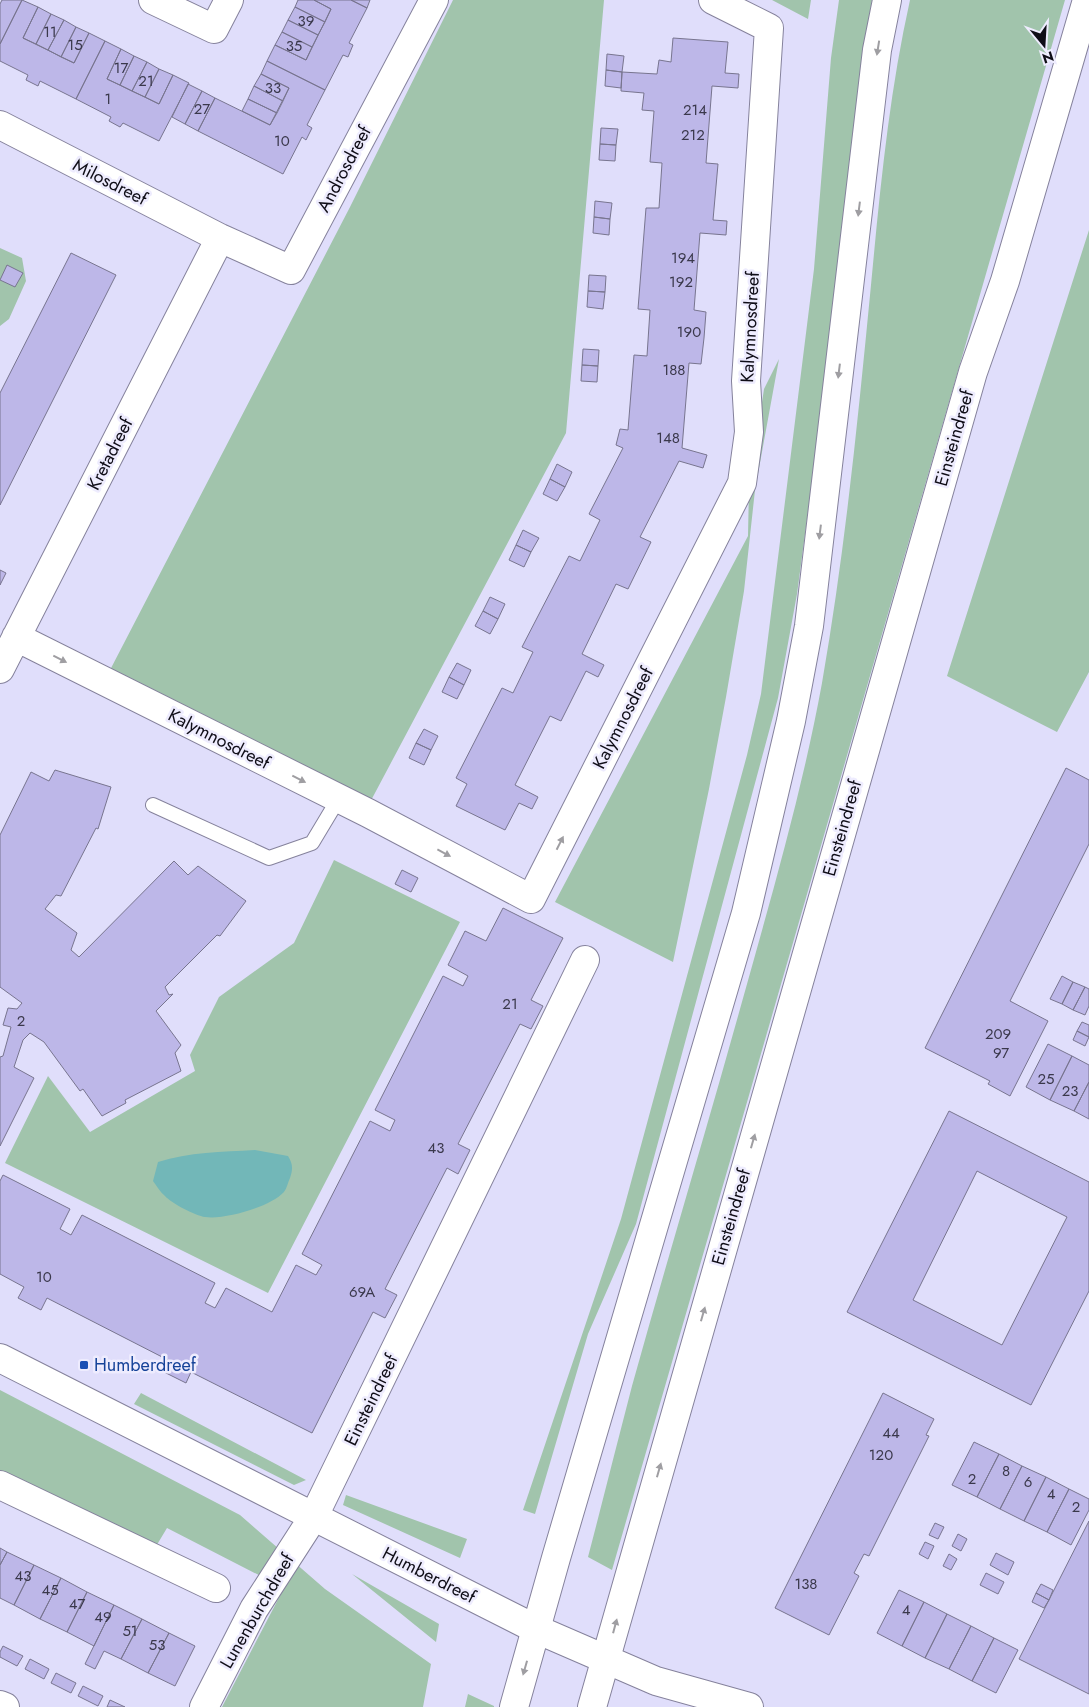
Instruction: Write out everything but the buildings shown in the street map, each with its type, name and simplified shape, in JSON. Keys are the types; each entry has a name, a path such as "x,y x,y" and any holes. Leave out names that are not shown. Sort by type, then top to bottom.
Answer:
{"street":[{"path":"153,0 214,29 229,0"},
{"name":"Androsdreef","path":"220,238 291,270 434,0"},
{"name":"Kalymnosdreef","path":"16,637 339,798 531,899 742,483 749,432 746,381 769,28 713,0"},
{"path":"514,1707 746,913 791,721 809,626 876,60 887,0"},
{"name":"Einsteindreef","path":"592,1707 972,372 1005,281 1087,0"},
{"name":"Milosdreef","path":"0,125 220,238"},
{"name":"Kretadreef","path":"0,669 220,238"},
{"name":"Einsteindreef","path":"314,1516 585,960"},
{"name":"Humberdreef","path":"0,1358 536,1629"},
{"path":"0,1485 216,1588"},
{"name":"Lunenburchdreef","path":"204,1707 254,1609 314,1516"},
{"path":"536,1629 656,1681 749,1707"},
{"path":"0,1705 5,1707"}],"lane":[{"path":"153,806 268,858 312,843 339,798"}],"shaded area":[{"path":"453,0 604,0 566,433 367,808 109,672 350,207"},
{"path":"772,0 811,0 808,19"},
{"path":"839,0 872,0 862,60 797,594 778,698 636,1224 588,1334 535,1514 523,1510 621,1219 747,755 761,694 814,269 831,58"},
{"path":"910,0 1065,0 612,1570 588,1557 632,1386 785,847 822,683 838,584 850,485 886,142 896,71"},
{"path":"1089,230 1089,672 1057,732 947,676"},
{"path":"0,248 22,258 26,281 9,319 0,326"},
{"path":"779,359 755,490 744,591 726,697 673,962 555,902 748,536 749,487 764,389"},
{"path":"334,860 460,922 268,1293 5,1163 48,1076 90,1132 195,1071 190,1055 219,997 294,943"},
{"path":"255,1150 288,1156 292,1164 292,1172 284,1192 269,1203 247,1211 224,1216 201,1216 184,1209 168,1199 153,1181 158,1162 194,1154"},
{"path":"0,1390 240,1515 325,1589 431,1664 423,1707 222,1707 284,1588 167,1528 155,1548 0,1471"},
{"path":"141,1393 306,1480 294,1485 134,1404"},
{"path":"346,1495 467,1539 460,1558 343,1505"},
{"path":"352,1574 439,1624 436,1642"},
{"path":"468,1694 494,1706 494,1707 465,1707"}],"place":[{"name":"Humberdreef","path":"84,1365"}]}
